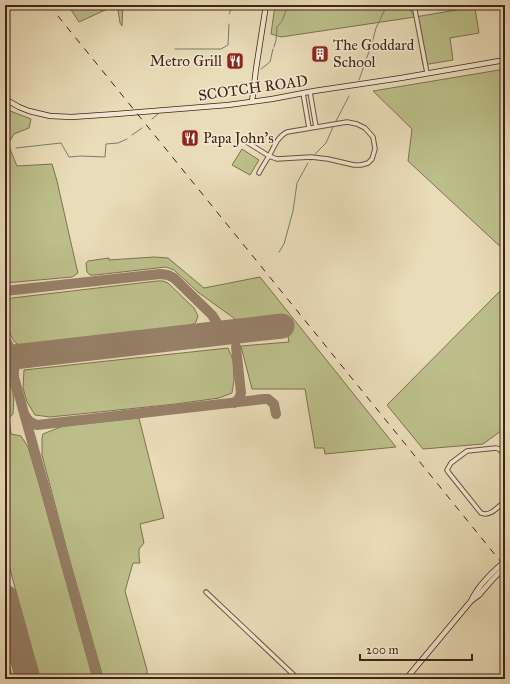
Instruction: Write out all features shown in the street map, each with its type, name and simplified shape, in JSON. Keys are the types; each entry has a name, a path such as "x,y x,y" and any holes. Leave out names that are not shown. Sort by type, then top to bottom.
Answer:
{"main road":[{"path":"252,102 266,5"},
{"name":"SCOTCH ROAD","path":"5,99 19,107 40,114 72,117 207,107 303,94 505,60"},
{"path":"406,679 471,601 476,591 505,561"},
{"path":"471,601 479,595 505,567"}],"street":[{"path":"414,5 427,73"},
{"path":"310,92 316,127"},
{"path":"303,94 309,128"},
{"path":"245,141 269,156 277,159 311,157 328,158 361,166 368,163 372,159 374,149 373,136 365,128 357,124 347,122 287,132 279,137 269,156 259,173"},
{"path":"505,455 496,448 467,451 451,463 447,470 481,513 489,514 505,501"},
{"path":"206,592 298,679"}],"green space":[{"path":"68,5 123,5 122,26 120,23 118,10 114,6 79,22"},
{"path":"275,5 409,5 415,17 281,37 271,34"},
{"path":"468,5 490,5 475,8 479,33 450,38 453,60 423,65 415,17 468,8"},
{"path":"505,69 505,251 408,161 412,129 373,91"},
{"path":"5,109 31,119 29,128 14,134 8,144 17,166 52,164 78,273 72,277 5,283"},
{"path":"242,149 259,160 250,175 232,165"},
{"path":"154,257 168,258 204,288 260,277 396,447 325,454 324,448 315,448 305,389 252,389 241,346 289,342 284,315 238,321 199,293 174,270 166,267 95,275 90,275 87,272 86,263 88,261 109,258 109,260"},
{"path":"157,281 168,283 194,308 198,316 196,322 190,326 19,345 12,338 10,333 5,303 12,298"},
{"path":"505,286 505,428 483,444 423,449 387,405"},
{"path":"228,348 233,360 234,380 232,393 219,398 50,417 35,415 27,402 23,388 24,370"},
{"path":"5,375 11,385 14,403 13,414 9,418 11,434 21,436 28,447 93,679 40,679 5,551"},
{"path":"139,418 164,518 140,524 144,543 139,549 140,563 133,563 125,591 147,674 145,679 104,679 69,558 42,455 42,438 43,434 64,426"},
{"path":"5,648 13,679 5,679"}],"waterway":[{"path":"229,14 233,5"},
{"path":"274,47 277,27 282,21 288,5"},
{"path":"359,80 376,28 387,5"},
{"path":"175,49 221,49 228,45 229,24"},
{"path":"261,69 270,62 273,49"},
{"path":"336,121 349,96"},
{"path":"152,119 158,114"},
{"path":"315,154 326,143 333,127"},
{"path":"132,135 142,128"},
{"path":"16,148 61,143 69,157 105,157 106,144 118,143 127,139"},
{"path":"279,252 284,244 293,211 297,183 308,163"}],"taxiway":[{"path":"5,291 160,274 168,275 174,278 212,315 217,323"},
{"path":"5,339 14,353 23,356 28,355"},
{"path":"234,403 239,399 241,393 236,347"},
{"path":"14,375 15,366 18,362 38,354"},
{"path":"5,362 12,370 98,679"},
{"path":"25,415 30,422 37,425 264,399 268,399 274,404 276,414"},
{"path":"24,679 25,668"}],"runway":[{"path":"5,358 282,326"},
{"path":"5,597 28,679"}],"railway":[{"path":"49,5 505,567"}],"place":[{"name":"The Goddard School","path":"320,54"},
{"name":"Metro Grill","path":"235,61"},
{"name":"Papa John's","path":"190,138"}]}
